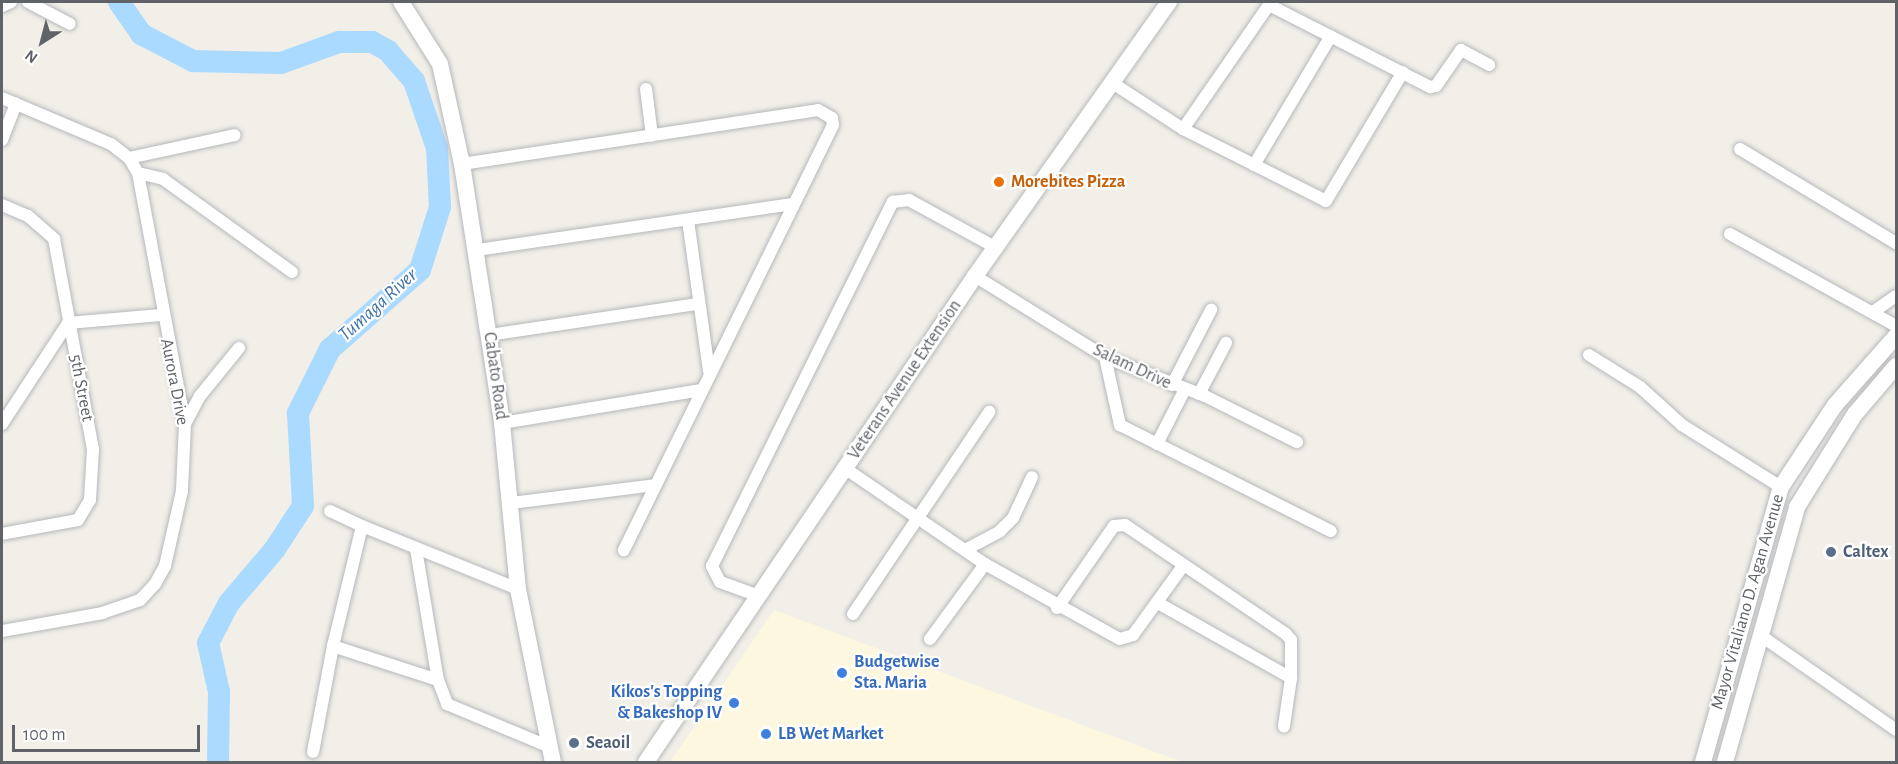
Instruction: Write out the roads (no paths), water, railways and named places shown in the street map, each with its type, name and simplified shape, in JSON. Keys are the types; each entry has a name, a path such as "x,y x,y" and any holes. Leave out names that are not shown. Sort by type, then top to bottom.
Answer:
{"main road":[{"name":"Cabato Road","path":"400,2 440,64 462,164 502,423 518,589 552,755"},
{"name":"Veterans Avenue Extension","path":"646,762 756,595 846,469 975,276 1168,2"},
{"name":"Mayor Vitaliano D. Agan Avenue","path":"1704,757 1781,487 1854,382 1893,343"},
{"name":"Mayor Vitaliano D. Agan Avenue","path":"1725,759 1797,507 1813,478 1870,395 1895,369"},
{"path":"1854,382 1870,395"},
{"path":"1794,467 1813,478"},
{"path":"1740,629 1760,635"},
{"path":"1704,757 1725,759"}],"street":[{"path":"2,6 11,2"},
{"path":"28,2 70,24"},
{"path":"1183,129 1265,7 1273,5 1434,87 1461,51 1489,65"},
{"path":"1254,165 1331,36"},
{"path":"1111,82 1183,129 1326,201 1403,72"},
{"path":"646,89 652,136"},
{"name":"Aurora Drive","path":"2,98 111,144 129,158 138,173 161,315 185,424 182,491 165,566 155,584 140,600 103,613 2,631"},
{"path":"2,140 16,104"},
{"path":"462,164 823,111 833,125 700,390 624,549"},
{"path":"129,158 235,135"},
{"path":"1740,149 1896,243"},
{"path":"138,173 163,179 292,272"},
{"path":"756,595 720,582 712,566 894,202 909,200 995,247"},
{"path":"477,250 794,204"},
{"name":"5th Street","path":"2,205 28,216 54,239 93,449 90,500 78,520 2,534"},
{"path":"688,220 697,304 709,372"},
{"path":"1730,234 1896,326"},
{"name":"Salam Drive","path":"975,276 1105,357 1184,391 1199,394 1297,442"},
{"path":"1873,312 1896,296"},
{"path":"489,335 697,304"},
{"path":"1172,385 1211,310"},
{"path":"2,424 68,323 161,315"},
{"path":"1199,394 1226,343"},
{"path":"185,424 200,396 239,348"},
{"path":"1589,355 1640,387 1682,425 1781,487"},
{"path":"1105,357 1117,421 1156,444 1331,531"},
{"path":"502,423 700,390"},
{"path":"1156,444 1184,391"},
{"path":"853,614 989,412"},
{"path":"846,469 985,564 1057,608 1127,639 1158,603 1183,567"},
{"path":"965,550 1000,531 1022,504 1032,477"},
{"path":"511,503 655,484"},
{"path":"330,511 416,549 518,589"},
{"path":"1057,608 1119,523 1286,634 1291,640 1292,678 1284,726"},
{"path":"313,752 333,646 362,526"},
{"path":"416,549 438,680 444,698 455,710 552,755"},
{"path":"930,639 985,564"},
{"path":"1158,603 1292,678"},
{"path":"1760,635 1896,730"},
{"path":"333,646 438,680"}],"waterway":[{"name":"Tumaga River","path":"119,2 141,34 193,61 281,63 339,42 372,42 388,51 414,81 437,148 440,207 420,270 330,349 298,413 303,506 275,549 229,603 208,643 219,692 218,762"}],"place":[{"name":"Morebites Pizza","path":"999,182"},
{"name":"Caltex","path":"1831,552"},
{"name":"Budgetwise Sta. Maria","path":"842,673"},
{"name":"Kikos's Topping & Bakeshop IV","path":"734,703"},
{"name":"LB Wet Market","path":"766,734"},
{"name":"Seaoil","path":"574,743"}]}
